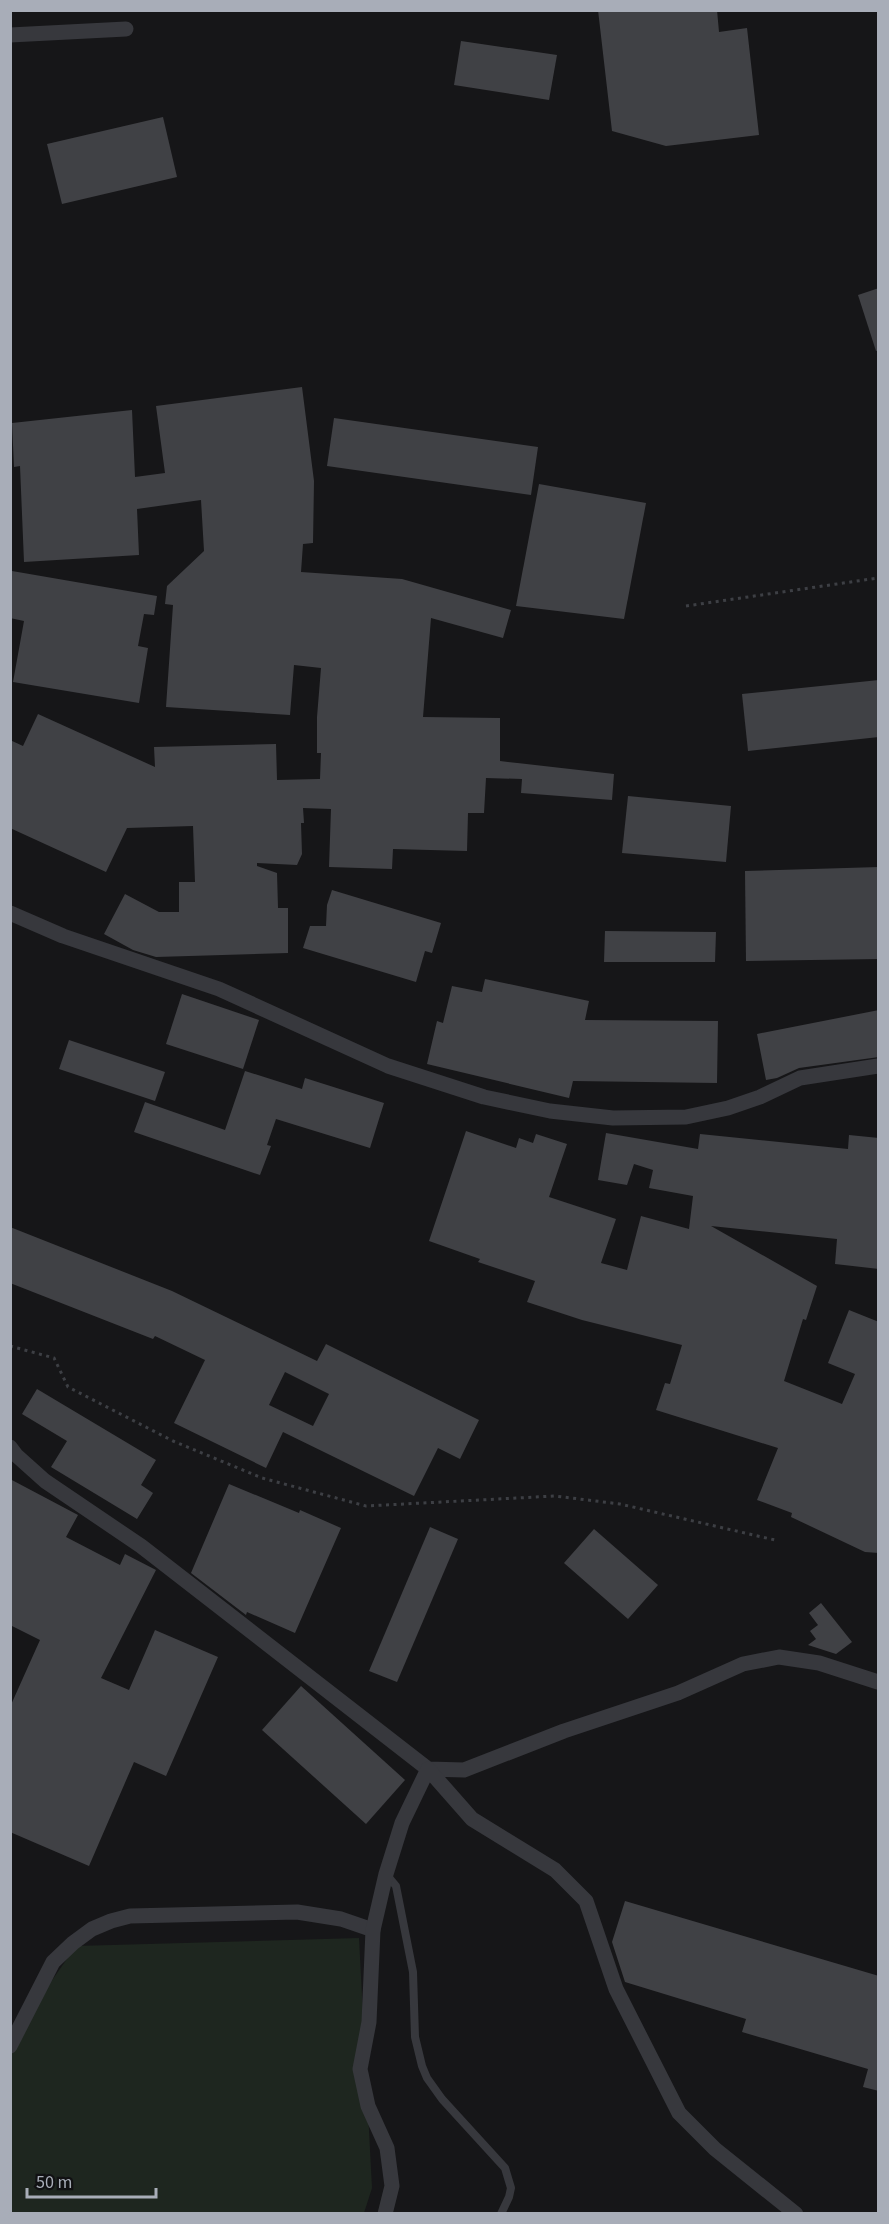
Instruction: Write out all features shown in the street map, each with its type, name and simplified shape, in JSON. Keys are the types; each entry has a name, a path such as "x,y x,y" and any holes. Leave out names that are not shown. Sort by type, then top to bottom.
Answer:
{"street":[{"path":"10,35 126,29"},
{"path":"10,913 63,936 219,989 388,1066 484,1097 550,1111 613,1118 686,1117 728,1108 760,1097 800,1078 879,1066"},
{"path":"10,1447 45,1481 141,1546 428,1769 472,1819 555,1870 586,1901 616,1989 679,2113 715,2149 796,2214"},
{"path":"428,1769 464,1770 564,1731 678,1693 743,1664 779,1657 819,1663 879,1682"},
{"path":"385,2214 392,2186 387,2148 368,2106 360,2069 369,2022 373,1930 386,1874 402,1823 428,1769"},
{"path":"10,2046 52,1962 73,1942 92,1929 111,1921 130,1916 297,1912 341,1919 373,1930"}],"lane":[{"path":"386,1874 396,1886 413,1972 415,2037 422,2066 438,2094 505,2168 511,2188 501,2214"}],"path":[{"path":"686,606 879,578"},
{"path":"10,1346 54,1358 69,1387 173,1441 262,1478 366,1506 555,1497 620,1504 775,1540"}],"shaded area":[{"path":"359,1938 372,2188 364,2213 11,2214 11,2039 76,1946"}],"building":[{"path":"598,10 717,10 719,32 747,28 759,135 666,146 612,131"},
{"path":"461,41 557,55 549,100 454,85"},
{"path":"163,117 177,177 62,204 47,144"},
{"path":"879,288 879,350 876,351 858,295"},
{"path":"302,387 314,481 313,543 303,544 301,572 402,579 511,610 503,638 431,618 423,717 500,718 500,761 614,774 612,800 521,793 522,779 486,778 484,813 468,813 467,851 393,849 392,869 329,867 331,809 303,808 302,854 297,865 257,863 257,866 277,873 278,908 288,908 288,953 156,957 133,950 104,934 125,894 159,912 179,912 179,882 195,882 193,826 127,828 106,872 10,828 10,740 23,746 38,714 155,767 154,747 276,744 277,780 320,779 321,753 317,753 317,717 321,668 294,665 290,715 166,707 173,605 165,604 167,586 204,551 201,500 137,509 139,555 24,562 20,466 14,467 12,423 132,410 135,477 165,473 156,406"},
{"path":"334,418 538,447 531,495 327,466"},
{"path":"539,484 646,503 624,619 516,606"},
{"path":"12,571 157,596 154,615 144,614 138,646 148,648 139,703 13,682 24,621 10,618"},
{"path":"879,680 879,737 748,751 742,694"},
{"path":"628,796 731,806 726,862 622,853"},
{"path":"879,867 879,959 746,961 745,871"},
{"path":"332,890 441,923 432,953 425,951 416,982 303,948 310,926 326,926 327,905"},
{"path":"605,931 716,932 715,962 604,962"},
{"path":"485,979 589,1001 585,1020 718,1021 717,1083 573,1081 569,1098 427,1064 437,1021 443,1023 452,986 482,992"},
{"path":"182,994 259,1020 243,1069 166,1044"},
{"path":"879,1010 879,1057 799,1068 777,1078 766,1080 757,1034"},
{"path":"69,1040 165,1072 155,1101 59,1069"},
{"path":"245,1071 302,1089 305,1078 384,1103 370,1148 276,1119 267,1145 271,1146 260,1175 134,1132 145,1102 225,1130"},
{"path":"466,1131 516,1148 519,1138 533,1143 536,1134 567,1144 549,1197 616,1219 601,1263 627,1270 641,1216 689,1229 693,1196 649,1188 653,1170 634,1164 627,1185 598,1180 606,1133 698,1149 700,1134 848,1149 849,1135 879,1138 879,1269 835,1264 837,1239 711,1226 817,1286 806,1320 803,1319 784,1381 842,1404 855,1374 828,1363 849,1310 879,1322 879,1553 865,1552 791,1517 792,1513 757,1500 778,1448 656,1410 665,1383 670,1384 682,1345 582,1320 527,1302 535,1281 478,1262 480,1259 429,1241"},
{"path":"10,1227 172,1291 317,1361 326,1344 479,1420 460,1459 438,1448 414,1496 283,1432 266,1468 174,1423 205,1360 155,1336 153,1339 10,1283","holes":["285,1372 329,1394 313,1426 269,1405"]},
{"path":"37,1389 156,1460 141,1485 153,1493 137,1519 51,1467 67,1441 22,1414"},
{"path":"10,1479 78,1515 66,1537 120,1565 125,1554 156,1570 101,1678 129,1690 155,1630 218,1657 166,1776 134,1762 89,1866 10,1832 10,1707 40,1640 10,1625"},
{"path":"229,1484 341,1528 295,1633 247,1612 246,1615 191,1573"},
{"path":"430,1527 458,1539 397,1682 369,1671"},
{"path":"594,1529 658,1585 628,1619 564,1563"},
{"path":"821,1603 852,1642 836,1654 808,1645 816,1639 810,1631 818,1625 809,1613"},
{"path":"301,1686 405,1780 366,1824 262,1730"},
{"path":"625,1901 879,1976 879,2091 863,2087 868,2069 742,2032 746,2019 625,1982 612,1942"}]}
